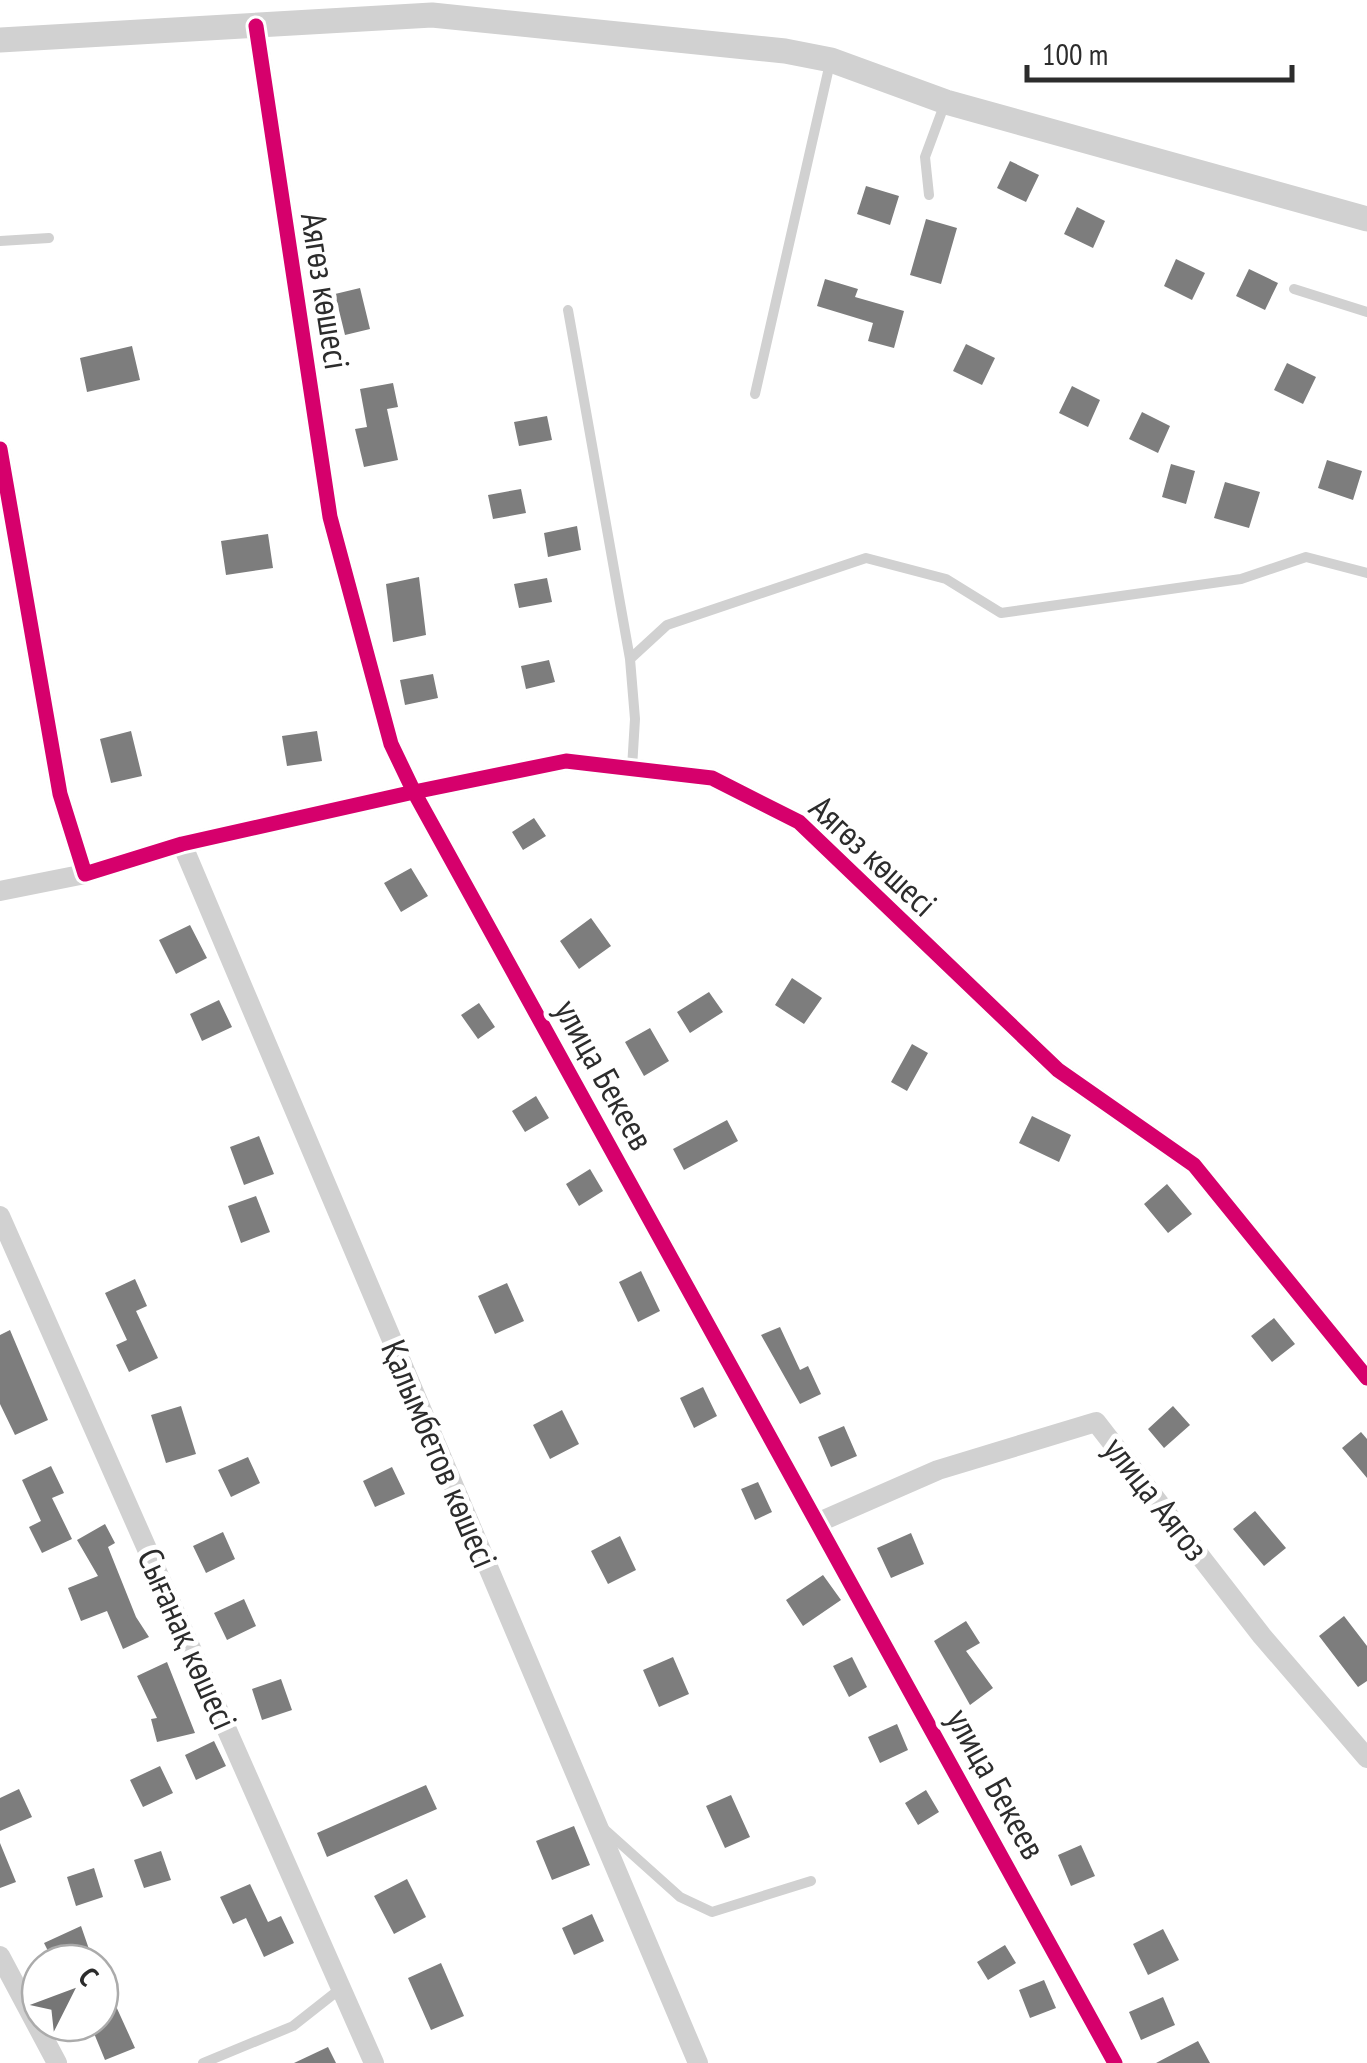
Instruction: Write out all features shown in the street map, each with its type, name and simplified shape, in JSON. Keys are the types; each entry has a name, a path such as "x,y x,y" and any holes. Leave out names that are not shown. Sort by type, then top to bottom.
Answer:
{"street":[{"path":"0,40 432,15 669,36 831,60 946,102 1367,218"},
{"name":"Аягөз көшесі","path":"256,26 330,517 391,744 414,792 566,761 712,778 800,822 1058,1070 1194,1165 1367,1378"},
{"path":"0,449 60,794 85,874"},
{"path":"0,891 85,874 182,844 414,792"},
{"name":"улица Бекеев","path":"414,792 1115,2063"},
{"name":"Қалымбетов көшесі","path":"182,844 698,2063"},
{"name":"Сығанақ көшесі","path":"0,1216 374,2063"},
{"name":"улица Аягоз","path":"817,1522 938,1470 1096,1422 1262,1636 1367,1758"},
{"path":"0,1956 57,2063"}],"lane":[{"path":"755,394 831,60"},
{"path":"929,194 925,158 946,102"},
{"path":"0,241 49,238"},
{"path":"1294,289 1367,312"},
{"path":"568,310 630,659 636,719 632,768"},
{"path":"630,659 667,625 866,558 946,579 1001,613 1242,579 1306,556 1367,572"},
{"path":"595,1820 680,1897 712,1912 811,1880"},
{"path":"202,2063 293,2026 341,1988"}],"building":[{"path":"1010,161 1039,175 1026,202 997,188"},
{"path":"866,186 899,196 890,225 857,214"},
{"path":"1077,207 1105,221 1093,248 1064,234"},
{"path":"926,219 957,228 941,284 910,275"},
{"path":"1176,259 1205,273 1192,300 1164,286"},
{"path":"1249,269 1278,283 1265,310 1236,296"},
{"path":"825,279 858,289 855,297 904,311 894,348 868,341 873,323 817,306"},
{"path":"360,288 370,329 345,335 335,294"},
{"path":"966,344 995,358 982,385 953,371"},
{"path":"132,346 140,380 87,392 80,358"},
{"path":"1287,363 1316,377 1303,404 1274,390"},
{"path":"393,383 398,407 387,409 398,460 364,467 355,429 367,427 360,389"},
{"path":"1072,386 1100,400 1088,427 1059,413"},
{"path":"1142,412 1170,426 1158,453 1129,439"},
{"path":"547,416 552,440 519,446 514,422"},
{"path":"1327,460 1362,471 1353,500 1318,488"},
{"path":"1171,464 1195,471 1186,504 1162,497"},
{"path":"1225,482 1260,492 1249,528 1214,518"},
{"path":"521,489 526,513 493,519 488,495"},
{"path":"577,526 581,550 548,557 544,533"},
{"path":"268,534 273,568 226,575 221,541"},
{"path":"419,577 426,635 393,642 386,584"},
{"path":"547,578 552,602 519,608 514,584"},
{"path":"549,660 555,682 526,689 521,666"},
{"path":"433,674 438,698 405,705 400,680"},
{"path":"131,731 142,776 111,783 100,739"},
{"path":"317,731 322,761 287,766 282,736"},
{"path":"534,818 546,836 523,850 512,832"},
{"path":"411,868 428,896 401,912 384,883"},
{"path":"591,918 611,946 579,969 560,941"},
{"path":"190,925 207,958 176,974 159,940"},
{"path":"792,978 822,998 804,1024 775,1005"},
{"path":"709,992 723,1012 690,1033 677,1012"},
{"path":"219,1000 232,1027 202,1041 190,1014"},
{"path":"479,1003 495,1027 478,1039 461,1015"},
{"path":"650,1028 669,1061 644,1076 625,1042"},
{"path":"912,1044 928,1053 907,1091 891,1082"},
{"path":"536,1096 549,1118 525,1132 512,1111"},
{"path":"1032,1116 1071,1135 1059,1162 1019,1143"},
{"path":"727,1120 738,1141 684,1170 673,1149"},
{"path":"259,1136 274,1174 244,1185 230,1147"},
{"path":"590,1169 603,1191 579,1206 566,1184"},
{"path":"1167,1184 1192,1214 1168,1233 1144,1204"},
{"path":"256,1196 270,1232 241,1243 228,1206"},
{"path":"641,1271 660,1311 638,1322 619,1282"},
{"path":"135,1279 147,1306 136,1311 158,1358 129,1372 116,1345 127,1340 105,1293"},
{"path":"507,1283 524,1321 495,1334 478,1296"},
{"path":"1274,1318 1295,1344 1272,1362 1251,1336"},
{"path":"780,1327 800,1370 808,1366 821,1394 800,1404 761,1335"},
{"path":"10,1330 48,1420 15,1435 0,1404 0,1335"},
{"path":"703,1387 717,1416 694,1428 680,1398"},
{"path":"181,1406 196,1454 166,1463 151,1415"},
{"path":"1173,1406 1190,1425 1164,1448 1148,1429"},
{"path":"562,1410 579,1444 550,1459 533,1425"},
{"path":"844,1426 857,1456 831,1467 818,1437"},
{"path":"1361,1432 1367,1439 1367,1478 1342,1448"},
{"path":"248,1457 260,1483 231,1497 218,1470"},
{"path":"51,1466 64,1493 52,1498 72,1539 42,1553 29,1527 41,1521 22,1480"},
{"path":"392,1467 405,1494 375,1507 363,1481"},
{"path":"758,1482 772,1512 755,1520 741,1489"},
{"path":"1255,1511 1286,1548 1264,1566 1233,1529"},
{"path":"105,1524 115,1543 108,1547 136,1617 149,1637 123,1649 107,1611 81,1621 68,1588 98,1576 77,1540"},
{"path":"223,1532 235,1559 206,1573 193,1546"},
{"path":"911,1533 924,1564 891,1578 877,1548"},
{"path":"620,1536 636,1570 608,1584 591,1551"},
{"path":"823,1575 841,1600 803,1626 786,1600"},
{"path":"244,1599 256,1626 227,1640 214,1613"},
{"path":"1344,1616 1367,1646 1367,1681 1358,1687 1319,1636"},
{"path":"966,1621 980,1643 966,1651 993,1688 970,1705 934,1641"},
{"path":"673,1657 689,1694 659,1707 643,1670"},
{"path":"852,1657 867,1687 849,1697 833,1666"},
{"path":"167,1662 195,1733 157,1742 151,1719 157,1718 137,1676"},
{"path":"281,1679 292,1710 262,1720 252,1689"},
{"path":"897,1724 908,1750 880,1763 868,1737"},
{"path":"214,1741 226,1766 196,1780 185,1755"},
{"path":"160,1766 173,1793 143,1807 130,1780"},
{"path":"426,1785 437,1809 327,1857 317,1833"},
{"path":"19,1789 32,1817 0,1831 0,1798"},
{"path":"926,1790 939,1812 918,1825 905,1803"},
{"path":"731,1795 750,1837 725,1848 706,1806"},
{"path":"574,1826 590,1865 552,1880 536,1841"},
{"path":"0,1843 16,1882 0,1888"},
{"path":"1081,1845 1095,1876 1071,1886 1058,1855"},
{"path":"161,1851 171,1880 144,1888 134,1860"},
{"path":"94,1868 103,1897 76,1906 67,1877"},
{"path":"407,1879 426,1917 394,1934 374,1896"},
{"path":"250,1884 268,1922 281,1916 294,1943 264,1957 246,1918 233,1924 220,1897"},
{"path":"592,1914 604,1941 574,1955 562,1928"},
{"path":"81,1926 87,1943 44,1943"},
{"path":"1163,1929 1179,1960 1148,1975 1133,1944"},
{"path":"1005,1945 1016,1963 988,1980 977,1962"},
{"path":"441,1963 464,2016 431,2030 408,1978"},
{"path":"1044,1980 1056,2008 1030,2018 1019,1990"},
{"path":"1163,1997 1175,2025 1141,2040 1129,2012"},
{"path":"120,2015 135,2048 105,2060 98,2043 120,2043"},
{"path":"1198,2041 1210,2063 1156,2063"},
{"path":"328,2047 336,2063 294,2063"}],"cycle path":[{"path":"256,26 330,517 391,744 414,792 566,761 712,778 799,822 1058,1070 1194,1165 1367,1378"},
{"path":"0,449 60,794 85,874 182,844 414,792 1115,2063"}]}
